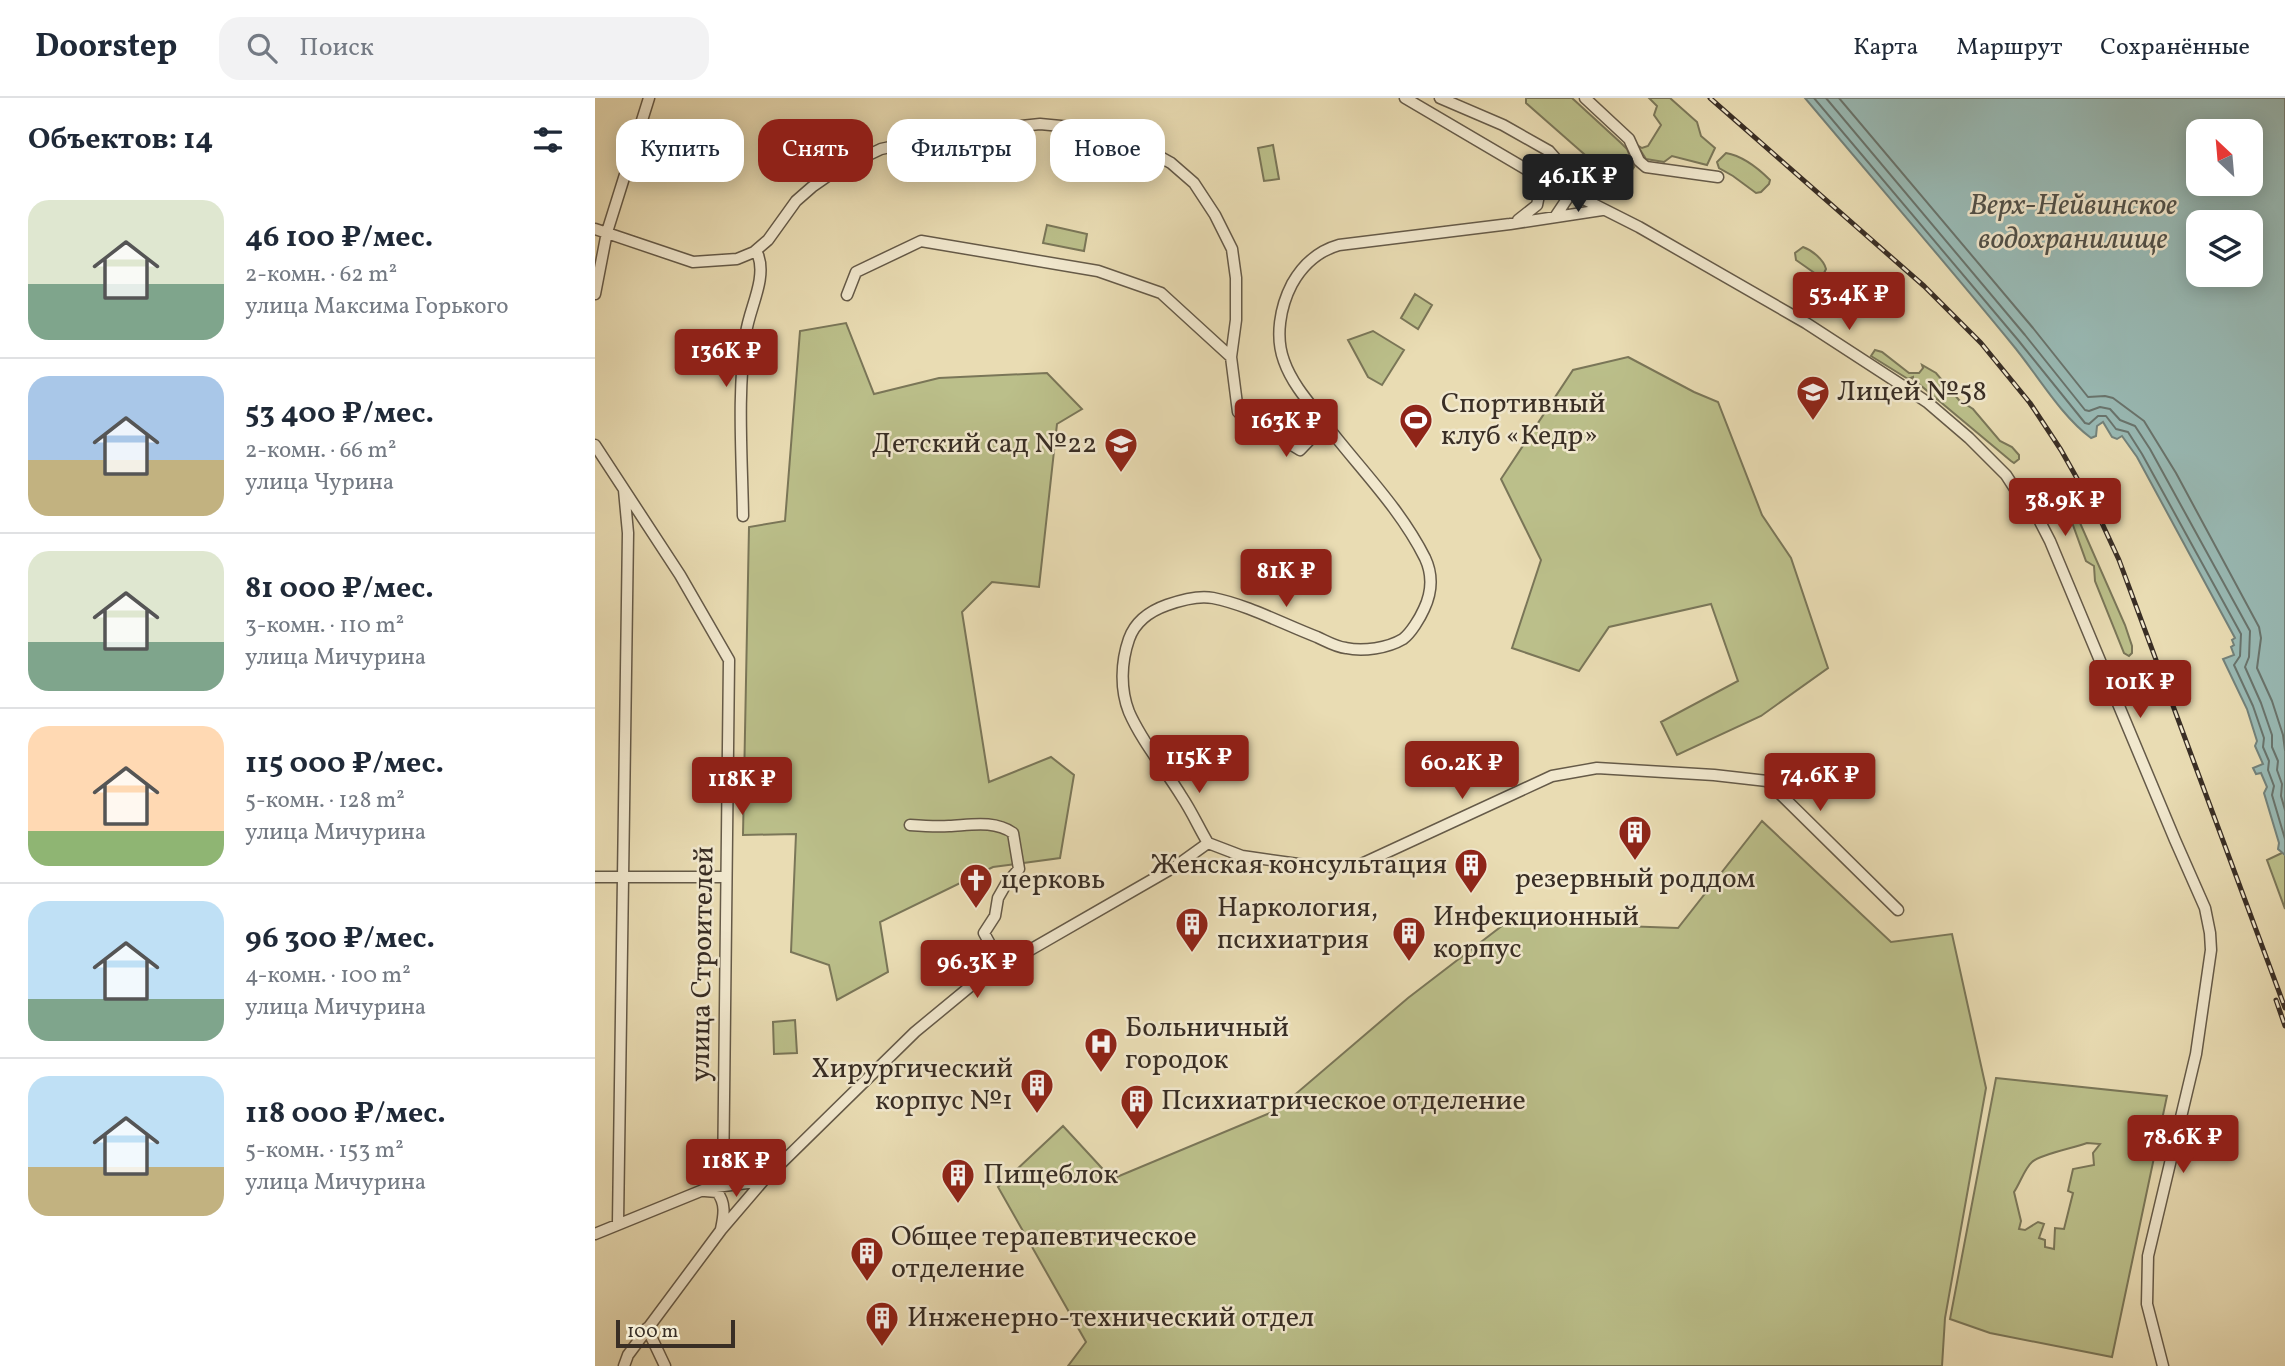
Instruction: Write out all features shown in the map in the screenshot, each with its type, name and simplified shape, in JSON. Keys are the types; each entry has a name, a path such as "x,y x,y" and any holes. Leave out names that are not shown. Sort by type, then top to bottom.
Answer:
{"street":[{"path":"595,294 607,232 649,98"},
{"path":"1405,98 1536,175 1639,227 1807,323 1927,402 1969,438 2006,475 2033,508 2050,541 2195,883 2205,908 2210,933 2211,950 2201,1032 2148,1256 2147,1304 2163,1366"},
{"path":"1440,98 1503,125 1549,151 1579,187 1603,210"},
{"path":"1585,98 1629,139 1639,161 1646,167 1717,177"},
{"path":"595,229 692,262 737,259 754,252 768,240 796,201 812,187 835,171 881,149 927,139 1040,124 1103,130 1133,142 1171,163 1194,183 1215,215 1232,249 1236,278 1236,320 1231,357 1238,412 1300,450 1325,424"},
{"path":"1555,216 1564,206 1568,191 1564,169"},
{"path":"1510,224 1537,205 1539,190 1536,175"},
{"path":"1603,210 1339,245 1330,247 1312,259 1294,281 1284,302 1279,332 1283,358 1293,380 1325,424 1395,509 1416,541 1430,570 1430,596 1421,615 1404,638 1370,649 1344,648 1232,603 1210,597 1176,601 1145,616 1132,632 1124,654 1122,680 1128,709 1136,727 1183,797 1208,843 1242,856 1313,866 1355,867 1552,776 1597,768 1714,775 1767,780 1898,910"},
{"path":"847,295 856,272 921,241 1098,271 1161,293 1231,357"},
{"path":"743,516 741,365 761,267 758,255 754,252"},
{"name":"улица Строителей","path":"595,445 680,575 729,660 723,1185"},
{"path":"618,1223 628,533 624,486"},
{"path":"910,825 1003,826 1013,833 1019,869 998,898 995,916 984,933 1002,966"},
{"path":"624,1366 628,1355 647,1328 721,1230 763,1181 915,1032 978,980 1176,866 1208,843"},
{"path":"595,877 726,877"},
{"path":"595,1234 702,1191 723,1185 763,1181"},
{"path":"702,1191 716,1192 723,1200 721,1230"},
{"path":"647,1328 665,1366"}],"green space":[{"path":"1526,98 1572,98 1627,149 1634,167 1610,196 1591,183 1601,171 1600,168 1526,103"},
{"path":"1649,98 1670,98 1697,122 1701,136 1715,148 1707,165 1672,156 1664,162 1646,159 1637,145 1642,148 1648,146 1661,125 1654,115 1657,106"},
{"path":"1273,145 1279,179 1264,181 1258,148"},
{"path":"1726,153 1755,167 1770,180 1769,184 1756,193 1719,168 1717,162"},
{"path":"1047,225 1087,234 1084,251 1043,243"},
{"path":"1803,247 1820,259 1826,269 1824,273 1816,274 1796,260 1795,253"},
{"path":"1415,294 1432,305 1418,329 1401,318"},
{"path":"846,323 874,394 939,378 1047,373 1082,409 1057,424 1039,587 992,582 962,612 989,782 1051,757 1074,775 1060,858 993,867 880,922 888,972 837,1000 829,965 791,952 796,834 743,835 749,527 785,521 800,331"},
{"path":"1373,331 1404,350 1382,385 1368,377 1348,340"},
{"path":"1875,350 1882,352 1909,373 1919,373 1922,365 1936,373 1959,400 1973,409 2000,441 2012,447 2019,459 2014,463 2011,461 1913,377 1908,379 1871,356"},
{"path":"1628,357 1718,402 1762,515 1791,558 1828,668 1761,716 1677,755 1661,722 1738,681 1711,604 1609,627 1579,671 1512,648 1541,560 1501,479 1573,370"},
{"path":"2071,509 2077,516 2125,625 2132,646 2129,656 2124,653 2095,581 2094,566 2086,561 2069,514"},
{"path":"1762,821 1891,942 1952,934 1986,1088 1945,1318 1942,1366 1068,1366 1086,1342 998,1187 1063,1126 1112,1179 1277,1110 1408,998 1507,922 1678,928"},
{"path":"2284,852 2285,855 2285,909 2267,860"},
{"path":"795,1020 797,1053 774,1054 773,1022"},
{"path":"1996,1078 2167,1096 2112,1357 1990,1333 1950,1319","holes":["2087,1143 2100,1144 2093,1153 2094,1165 2073,1169 2068,1191 2073,1193 2064,1229 2055,1228 2054,1249 2045,1247 2045,1240 2039,1238 2044,1224 2038,1222 2025,1230 2019,1229 2021,1221 2014,1192 2029,1165 2042,1156 2058,1151"]}],"water":[{"name":"Верх-Нейвинское водохранилище","path":"1805,98 2285,98 2285,855 2278,849 2279,843 2264,793 2267,787 2261,773 2256,774 2253,768 2263,764 2255,746 2257,741 2247,709 2223,659 2234,655 2231,647 2235,638 2137,457 2122,436 2117,439 2112,437 2103,422 2097,426 2096,436 2091,438 2069,418 1935,251"}],"railway":[{"path":"1710,98 1924,286 1981,343 2030,403 2061,450 2101,521 2119,560 2285,1008"},
{"path":"2276,1000 2285,1026"}],"place":[{"name":"Лицей №58","path":"1813,422"},
{"name":"Спортивный клуб «Кедр»","path":"1416,450"},
{"name":"Детский сад №22","path":"1121,474"},
{"name":"резервный роддом","path":"1635,862"},
{"name":"Женская консультация","path":"1471,895"},
{"name":"церковь","path":"976,910"},
{"name":"Наркология, психиатрия","path":"1192,954"},
{"name":"Инфекционный корпус","path":"1409,963"},
{"name":"Больничный городок","path":"1101,1074"},
{"name":"Хирургический корпус №1","path":"1037,1115"},
{"name":"Психиатрическое отделение","path":"1137,1131"},
{"name":"Пищеблок","path":"958,1205"},
{"name":"Общее терапевтическое отделение","path":"867,1283"},
{"name":"Инженерно-технический отдел","path":"882,1348"}]}
